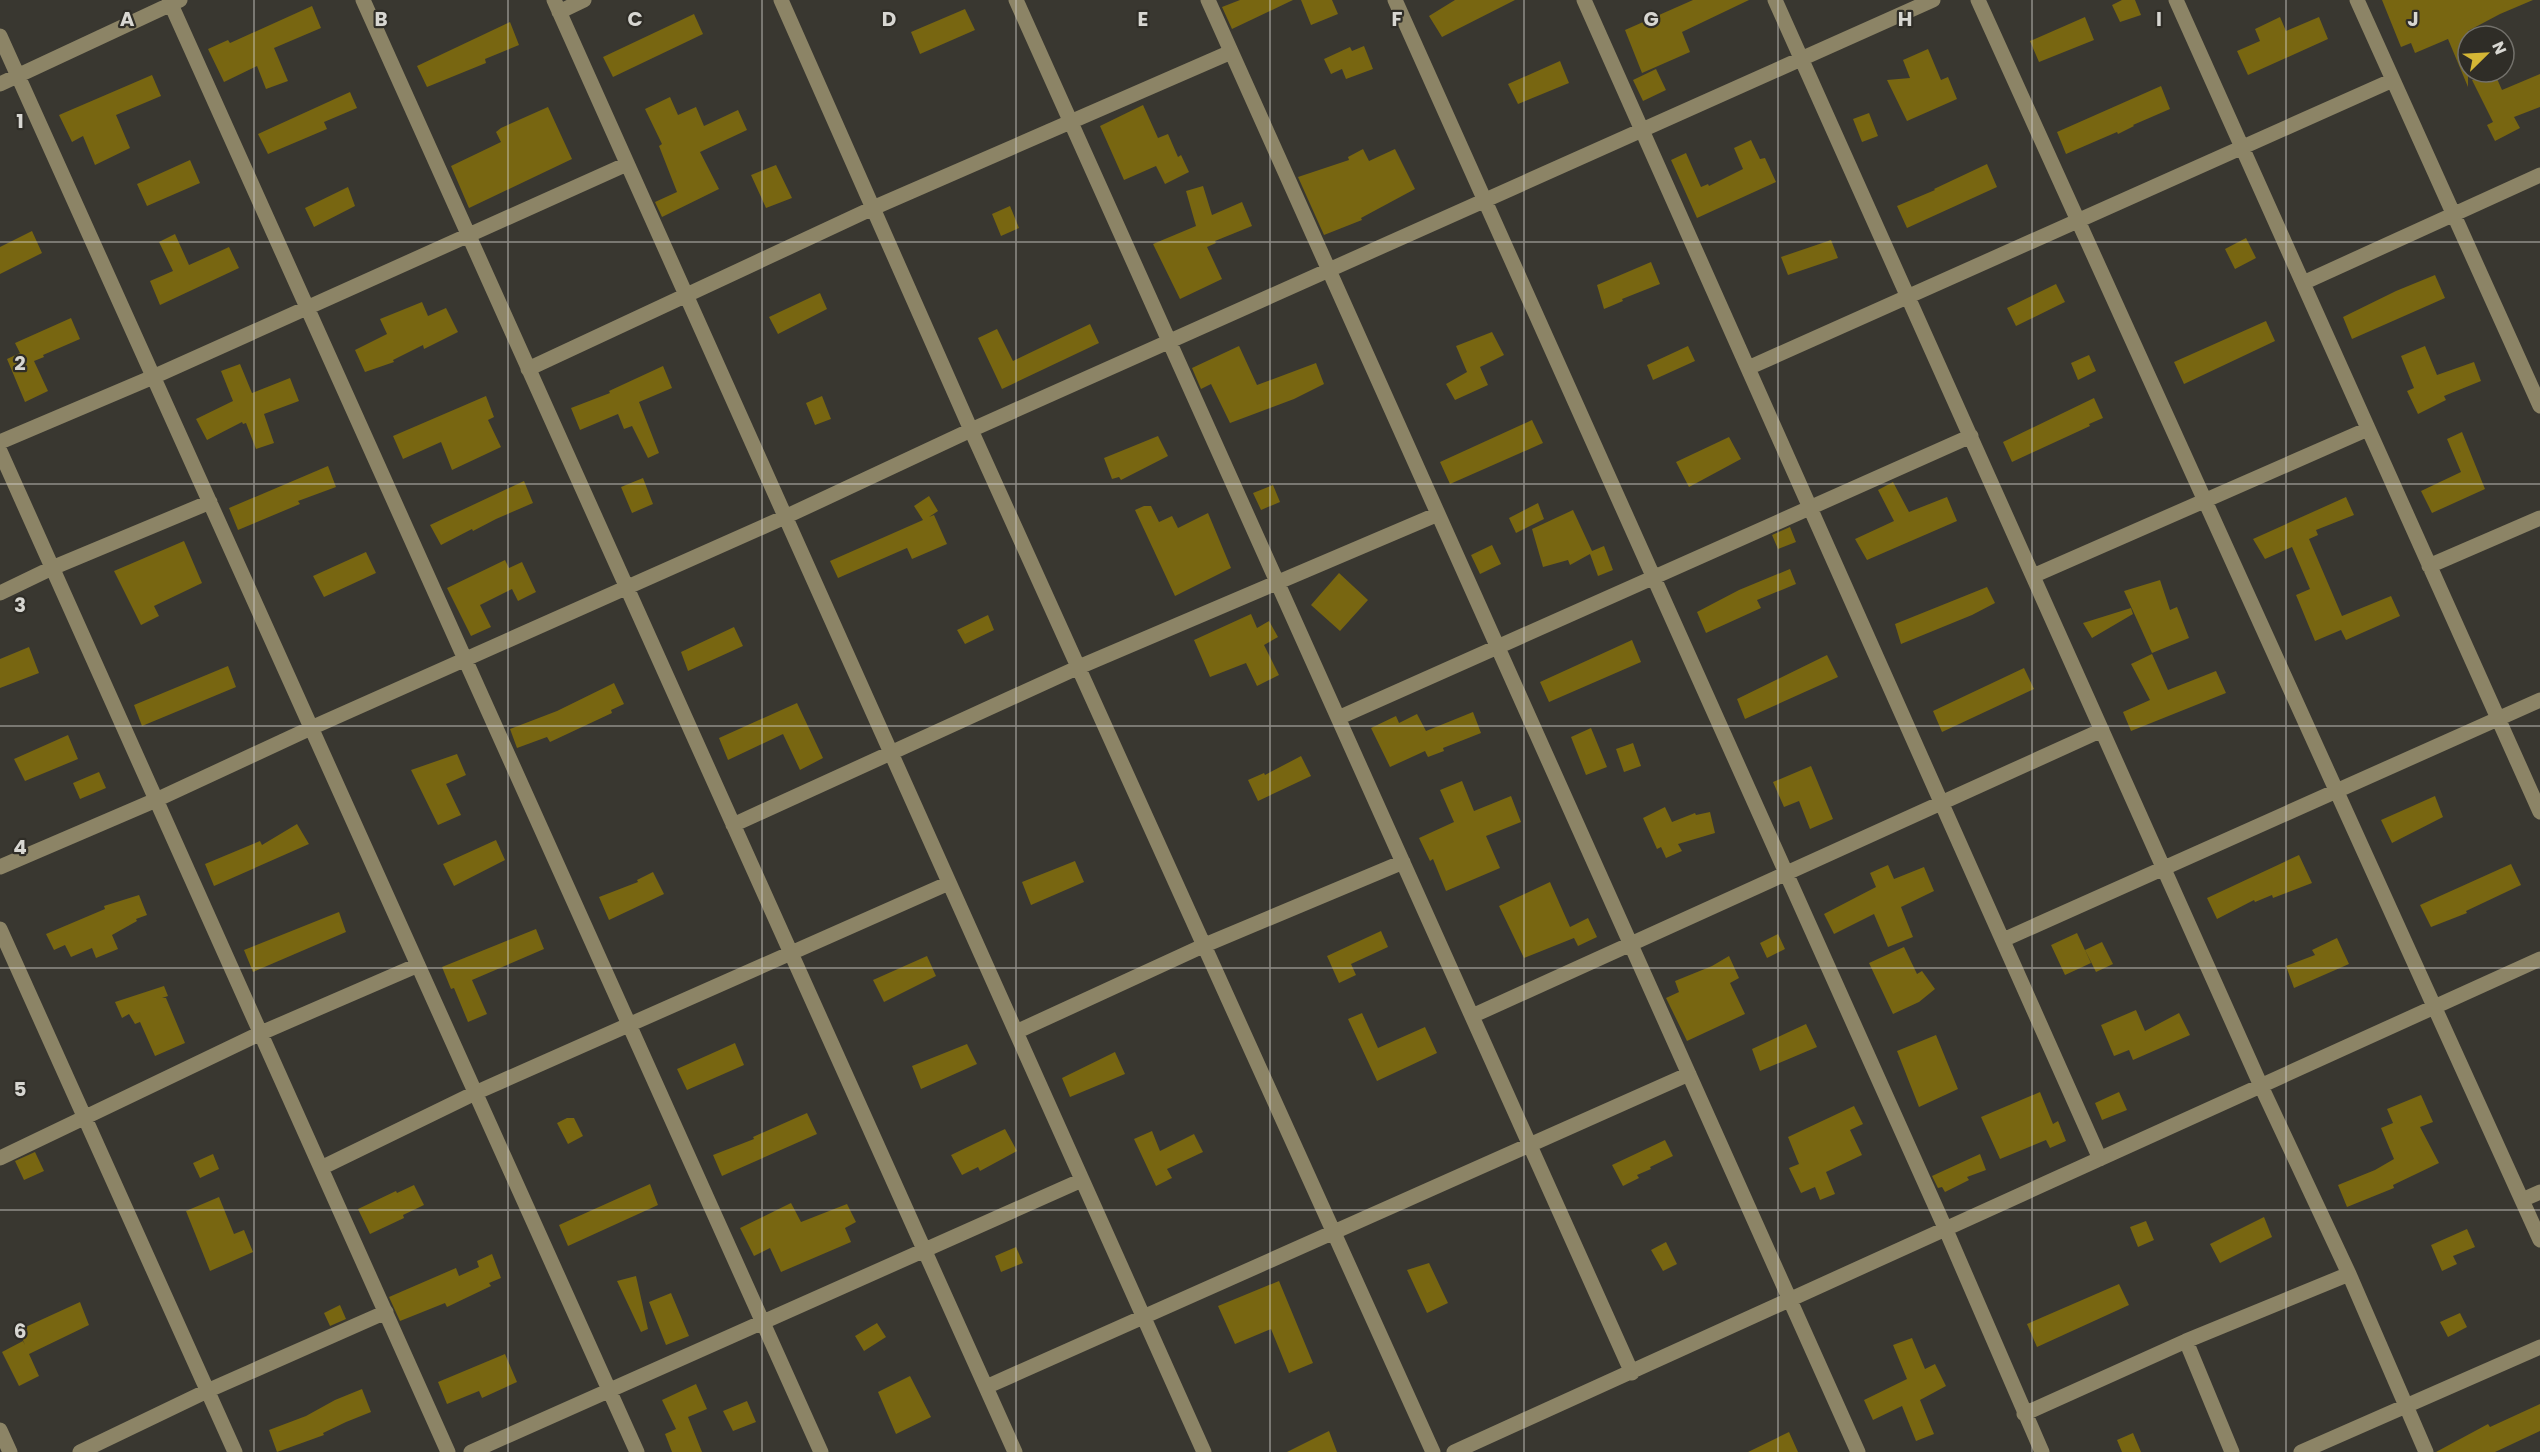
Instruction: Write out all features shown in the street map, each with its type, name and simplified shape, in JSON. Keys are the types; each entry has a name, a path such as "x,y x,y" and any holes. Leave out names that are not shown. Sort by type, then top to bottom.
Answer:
{"street":[{"path":"363,0 1015,1452"},
{"path":"584,0 556,6 1204,1452"},
{"path":"781,0 971,430 1433,1452"},
{"path":"1016,0 1632,1373"},
{"path":"1208,0 1858,1452"},
{"path":"1395,0 1946,1230 2042,1452"},
{"path":"1584,0 2100,1159"},
{"path":"1775,0 2261,1086 2349,1274 2426,1452"},
{"path":"0,867 156,800 311,728 785,517 971,430 1933,0"},
{"path":"1977,0 2540,1240"},
{"path":"2176,0 2540,812"},
{"path":"2357,0 2540,406"},
{"path":"0,84 173,1 307,308 821,1452"},
{"path":"0,36 637,1452"},
{"path":"528,369 873,208 1231,52"},
{"path":"1748,369 2393,80"},
{"path":"0,442 307,308 627,164"},
{"path":"2303,283 2540,175"},
{"path":"2033,576 2368,429"},
{"path":"1338,718 1971,436"},
{"path":"0,451 448,1452"},
{"path":"0,593 52,568 210,502"},
{"path":"733,825 1079,667 1438,514"},
{"path":"2430,566 2540,518"},
{"path":"2003,940 2540,700"},
{"path":"1472,1016 2102,730"},
{"path":"1016,1032 1205,945 1403,862"},
{"path":"321,1168 475,1092 949,883"},
{"path":"0,928 234,1452"},
{"path":"1454,1452 2540,959"},
{"path":"0,1158 261,1033 418,965"},
{"path":"986,1388 1689,1074"},
{"path":"471,1452 1082,1180"},
{"path":"2522,1200 2540,1192"},
{"path":"2024,1414 2186,1341 2349,1274"},
{"path":"80,1452 207,1391 386,1312"},
{"path":"2186,1341 2232,1452"},
{"path":"2301,1452 2540,1347"},
{"path":"0,1430 10,1452"}],"building":[{"path":"1240,0 1293,0 1232,29 1222,7"},
{"path":"1301,0 1332,0 1338,14 1311,25"},
{"path":"1455,0 1515,0 1442,37 1429,16"},
{"path":"1693,0 1749,0 1682,32 1690,52 1642,73 1625,30"},
{"path":"2122,0 2135,0 2141,15 2120,22 2112,5"},
{"path":"2382,0 2533,0 2481,24 2456,24 2456,58 2448,39 2415,53 2411,43 2401,47"},
{"path":"312,6 321,28 274,48 288,81 266,89 257,66 224,82 208,49 228,40 230,43"},
{"path":"965,9 975,30 920,54 911,32"},
{"path":"694,14 703,34 613,77 603,57"},
{"path":"2085,17 2094,40 2039,62 2030,41"},
{"path":"2280,17 2286,31 2319,17 2328,39 2248,75 2237,51 2260,41 2255,29"},
{"path":"510,22 519,45 485,59 486,63 427,87 417,66"},
{"path":"1364,46 1373,69 1346,79 1342,69 1331,74 1324,59 1350,47 1352,51"},
{"path":"1928,49 1941,80 1948,77 1957,99 1907,121 1887,80 1910,78 1903,60"},
{"path":"1560,61 1569,83 1518,104 1508,84"},
{"path":"1656,69 1666,90 1643,101 1633,80"},
{"path":"2540,74 2540,107 2514,117 2520,128 2495,141 2487,125 2493,122 2474,84 2499,84 2502,90"},
{"path":"152,75 161,96 116,115 130,148 95,165 83,136 72,142 59,115"},
{"path":"2161,86 2170,109 2118,134 2117,132 2066,154 2057,132"},
{"path":"350,92 357,108 324,122 327,129 268,154 258,134"},
{"path":"670,97 678,115 696,107 704,126 738,110 747,130 700,152 719,189 662,217 655,202 677,192 659,146 662,144 645,109"},
{"path":"1143,105 1158,138 1168,134 1178,157 1181,155 1189,172 1165,184 1156,166 1124,180 1100,126"},
{"path":"548,107 572,159 469,208 451,166 501,142 496,132 501,128"},
{"path":"1869,113 1878,136 1862,142 1853,119"},
{"path":"1751,140 1760,159 1765,158 1776,182 1697,218 1671,160 1686,153 1701,187 1708,184 1709,186 1743,169 1734,148"},
{"path":"1363,149 1369,161 1395,149 1415,189 1361,218 1362,220 1324,235 1298,177 1349,160 1348,157"},
{"path":"190,160 200,183 147,206 137,184"},
{"path":"1987,164 1997,187 1907,228 1897,206"},
{"path":"776,165 792,198 766,208 751,175"},
{"path":"1203,186 1212,215 1242,202 1252,226 1215,241 1216,243 1207,247 1222,279 1180,299 1153,244 1196,226 1186,191"},
{"path":"348,187 355,206 314,227 305,208"},
{"path":"1010,206 1019,228 1001,236 992,214"},
{"path":"32,231 42,253 0,274 0,247"},
{"path":"175,234 189,265 229,247 239,268 160,305 150,281 173,271 159,242"},
{"path":"2246,238 2256,258 2235,269 2225,249"},
{"path":"1831,240 1838,258 1788,275 1781,257"},
{"path":"1651,262 1660,284 1604,309 1597,285"},
{"path":"2435,275 2445,298 2352,339 2343,317"},
{"path":"2056,284 2065,302 2016,326 2007,308"},
{"path":"820,293 827,309 778,334 769,317"},
{"path":"422,302 428,316 446,308 458,332 424,349 423,345 393,360 394,362 365,372 355,350 387,334 380,319"},
{"path":"71,318 80,339 34,361 48,391 25,402 7,359 20,353 15,343"},
{"path":"2266,321 2275,341 2184,384 2174,362"},
{"path":"1090,324 1099,343 1002,389 978,338 997,329 1013,361"},
{"path":"1492,332 1504,355 1480,367 1488,385 1455,400 1446,384 1467,372 1456,346"},
{"path":"1239,346 1257,385 1316,363 1324,384 1294,399 1230,423 1211,384 1201,389 1192,368"},
{"path":"1688,346 1695,361 1653,380 1647,365"},
{"path":"2425,346 2437,375 2474,362 2481,381 2444,396 2446,400 2418,414 2407,391 2414,388 2401,356"},
{"path":"2089,355 2096,371 2078,380 2071,363"},
{"path":"240,364 252,393 290,378 299,401 264,414 274,443 256,449 246,423 242,422 207,440 196,419 233,401 221,371"},
{"path":"663,366 672,388 639,402 659,453 648,458 632,426 624,429 618,414 580,430 571,408 610,393 609,391"},
{"path":"486,396 494,417 488,420 501,447 452,470 441,442 403,459 393,436"},
{"path":"822,396 831,419 815,425 806,403"},
{"path":"2094,398 2103,418 2012,462 2003,442"},
{"path":"1532,420 1543,443 1450,484 1440,462"},
{"path":"2462,432 2485,489 2432,513 2421,491 2461,472 2447,439"},
{"path":"1158,436 1168,456 1121,480 1119,477 1112,479 1104,458"},
{"path":"1729,437 1741,459 1689,487 1676,462"},
{"path":"328,466 336,487 298,501 300,504 238,530 229,508"},
{"path":"643,478 653,504 632,513 621,487"},
{"path":"524,481 533,503 441,545 430,525"},
{"path":"1893,482 1909,512 1947,497 1957,521 1867,560 1855,539 1894,521 1878,490"},
{"path":"1273,485 1280,502 1261,510 1253,493"},
{"path":"929,496 938,511 929,517 934,515 947,544 912,559 907,548 838,578 830,561 923,520 914,506"},
{"path":"2346,497 2354,515 2316,530 2318,535 2309,539 2342,616 2391,596 2400,616 2346,640 2341,630 2315,641 2296,595 2310,589 2292,547 2265,559 2253,539"},
{"path":"1538,503 1544,519 1516,533 1509,518"},
{"path":"1151,506 1159,522 1172,516 1178,528 1208,513 1231,568 1175,596 1135,510"},
{"path":"1573,510 1592,551 1604,546 1613,570 1598,576 1590,554 1570,565 1568,560 1543,567 1532,529"},
{"path":"1790,527 1796,542 1778,549 1772,535"},
{"path":"184,541 202,583 154,606 159,616 141,625 114,571"},
{"path":"1492,545 1501,564 1480,574 1471,555"},
{"path":"366,552 376,573 324,597 313,576"},
{"path":"505,560 509,568 522,562 536,592 518,601 512,589 480,605 491,627 471,636 447,588"},
{"path":"1790,569 1796,584 1757,600 1761,608 1706,633 1697,612 1739,590"},
{"path":"1339,573 1368,600 1340,631 1311,605"},
{"path":"2160,580 2170,610 2177,607 2189,638 2152,653 2124,591"},
{"path":"1987,587 1995,603 1972,615 1901,644 1895,624"},
{"path":"2131,608 2133,614 2092,638 2083,623"},
{"path":"1251,614 1257,628 1269,621 1278,637 1264,645 1279,675 1257,686 1246,663 1210,677 1194,640"},
{"path":"988,615 994,630 965,644 957,630"},
{"path":"734,627 743,646 688,671 681,652"},
{"path":"1632,640 1641,662 1549,702 1540,682"},
{"path":"29,647 39,673 0,688 0,659"},
{"path":"2152,654 2168,690 2216,671 2226,693 2131,731 2123,712 2150,700 2131,664"},
{"path":"1827,655 1838,677 1745,719 1737,699"},
{"path":"228,666 236,687 142,726 134,705"},
{"path":"2024,668 2034,689 1942,732 1933,711"},
{"path":"614,683 624,704 611,710 612,713 550,742 547,737 517,748 510,729 557,711"},
{"path":"797,703 823,758 800,770 783,734 728,760 719,738"},
{"path":"1473,712 1481,733 1443,748 1444,751 1428,757 1425,751 1390,767 1371,728 1396,716 1399,723 1417,714 1426,731"},
{"path":"1591,728 1607,767 1586,775 1571,737"},
{"path":"68,735 78,759 25,781 14,759"},
{"path":"1633,743 1641,766 1624,772 1616,749"},
{"path":"457,754 466,775 446,784 461,815 438,825 411,770"},
{"path":"1301,756 1311,776 1258,801 1248,780 1264,773 1265,775"},
{"path":"1811,766 1833,819 1810,829 1799,801 1784,807 1773,782"},
{"path":"99,772 106,788 80,799 73,783"},
{"path":"1462,781 1474,811 1511,796 1521,822 1486,836 1500,868 1446,891 1433,859 1430,861 1419,838 1454,822 1440,790"},
{"path":"2435,796 2443,817 2392,843 2381,820"},
{"path":"1665,807 1672,822 1695,813 1696,815 1710,812 1715,833 1678,844 1682,851 1666,858 1661,847 1657,849 1643,818"},
{"path":"297,824 309,844 214,886 205,864 260,841 262,845"},
{"path":"496,840 505,860 454,886 443,864"},
{"path":"2299,855 2312,883 2273,898 2272,895 2255,902 2254,900 2217,919 2207,898"},
{"path":"1075,861 1084,882 1031,905 1022,882"},
{"path":"2511,864 2521,885 2466,911 2467,913 2431,927 2420,905"},
{"path":"1888,865 1894,879 1924,867 1934,891 1901,907 1913,937 1888,947 1874,914 1834,934 1824,914 1876,887 1870,873"},
{"path":"653,872 664,894 609,920 599,897 638,882 637,880"},
{"path":"1550,882 1570,927 1588,918 1597,937 1578,946 1574,938 1524,958 1499,906"},
{"path":"139,895 147,915 136,919 137,921 112,935 118,949 96,958 92,948 71,957 65,945 54,950 46,934 105,909 104,906"},
{"path":"339,912 346,932 253,972 244,950"},
{"path":"536,929 544,949 472,980 487,1014 468,1022 454,988 451,989 442,967"},
{"path":"1381,931 1388,947 1351,964 1356,975 1339,983 1327,956"},
{"path":"2077,933 2091,963 2065,975 2051,945"},
{"path":"1778,934 1785,949 1767,958 1760,943"},
{"path":"2337,938 2349,964 2294,988 2286,966 2315,955 2312,950"},
{"path":"2102,942 2113,964 2096,972 2085,950"},
{"path":"1904,947 1917,974 1922,971 1935,989 1919,1002 1893,1014 1869,963"},
{"path":"927,956 936,976 884,1002 873,980"},
{"path":"1729,956 1739,978 1730,983 1745,1014 1687,1041 1666,998 1679,992 1675,981 1712,966"},
{"path":"164,986 168,996 162,998 166,998 185,1043 155,1056 140,1022 135,1024 129,1014 122,1018 115,1002"},
{"path":"2136,1010 2145,1031 2179,1013 2190,1035 2133,1060 2129,1050 2114,1056 2101,1025"},
{"path":"1362,1013 1378,1048 1425,1027 1437,1053 1377,1081 1348,1019"},
{"path":"1806,1024 1817,1047 1760,1071 1752,1049"},
{"path":"1936,1035 1958,1089 1919,1107 1897,1051"},
{"path":"735,1043 744,1065 687,1090 677,1069"},
{"path":"967,1044 977,1064 921,1089 912,1066"},
{"path":"1115,1052 1125,1074 1070,1097 1062,1078"},
{"path":"2040,1092 2053,1124 2058,1121 2066,1141 2050,1148 2046,1140 2000,1159 1981,1117"},
{"path":"2119,1092 2127,1110 2102,1120 2095,1103"},
{"path":"2421,1095 2433,1122 2420,1127 2439,1163 2393,1185 2394,1188 2347,1207 2338,1185 2375,1170 2394,1159 2381,1128 2393,1123 2387,1109"},
{"path":"1854,1106 1863,1124 1850,1130 1862,1155 1826,1172 1835,1194 1820,1200 1815,1187 1801,1193 1789,1168 1799,1164 1788,1137"},
{"path":"807,1113 817,1134 722,1176 713,1155 754,1139 753,1137"},
{"path":"567,1118 574,1118 583,1136 568,1144 557,1123"},
{"path":"1005,1129 1017,1151 980,1171 978,1167 962,1175 951,1155"},
{"path":"1152,1131 1160,1151 1194,1134 1203,1152 1167,1169 1172,1178 1156,1186 1134,1139"},
{"path":"1665,1140 1673,1156 1650,1167 1651,1169 1637,1175 1639,1178 1623,1186 1612,1165"},
{"path":"35,1152 44,1171 24,1180 15,1161"},
{"path":"213,1154 219,1169 200,1178 193,1163"},
{"path":"1980,1154 1986,1170 1967,1177 1969,1180 1945,1192 1942,1187 1938,1188 1932,1176"},
{"path":"650,1184 658,1205 568,1246 559,1225"},
{"path":"414,1185 424,1205 403,1215 404,1218 370,1234 358,1209"},
{"path":"219,1197 234,1234 244,1230 253,1252 210,1271 186,1211"},
{"path":"791,1203 801,1222 847,1204 856,1222 845,1228 851,1242 781,1272 770,1248 754,1256 740,1228"},
{"path":"2264,1217 2272,1237 2220,1263 2210,1244"},
{"path":"2146,1221 2154,1240 2138,1247 2130,1227"},
{"path":"2467,1229 2475,1247 2453,1256 2457,1264 2442,1271 2431,1245"},
{"path":"1666,1242 1677,1264 1663,1271 1651,1250"},
{"path":"1016,1247 1023,1263 1001,1272 995,1256"},
{"path":"492,1254 501,1278 489,1283 491,1286 447,1307 445,1303 400,1321 389,1297 456,1268 459,1276 479,1267 477,1261"},
{"path":"1429,1263 1448,1303 1427,1313 1407,1270"},
{"path":"636,1276 648,1329 641,1332 617,1281"},
{"path":"1279,1281 1313,1363 1289,1373 1271,1329 1235,1344 1218,1306"},
{"path":"2119,1284 2129,1305 2037,1347 2027,1324"},
{"path":"671,1293 689,1336 666,1345 649,1302"},
{"path":"80,1302 89,1325 29,1354 39,1376 19,1386 2,1352 23,1341 25,1345 19,1330"},
{"path":"340,1305 346,1319 330,1326 324,1313"},
{"path":"2460,1313 2467,1327 2448,1337 2440,1322"},
{"path":"877,1323 886,1337 864,1351 855,1336"},
{"path":"1912,1338 1925,1369 1935,1364 1946,1386 1920,1400 1934,1434 1916,1441 1902,1406 1873,1420 1864,1400 1907,1379 1893,1345"},
{"path":"505,1354 517,1382 482,1398 479,1391 447,1404 438,1382"},
{"path":"910,1376 931,1417 896,1434 878,1392"},
{"path":"696,1384 707,1409 688,1417 702,1452 672,1452 665,1434 676,1429 662,1400"},
{"path":"362,1389 371,1412 323,1433 324,1435 277,1452 269,1430 306,1416 335,1400"},
{"path":"747,1401 756,1422 733,1431 723,1411"},
{"path":"2540,1404 2540,1431 2495,1452 2436,1452 2488,1424 2490,1427"},
{"path":"1329,1431 1337,1452 1287,1452"},
{"path":"1789,1432 1798,1452 1748,1452"},
{"path":"2133,1433 2141,1452 2122,1452 2117,1440"}]}
